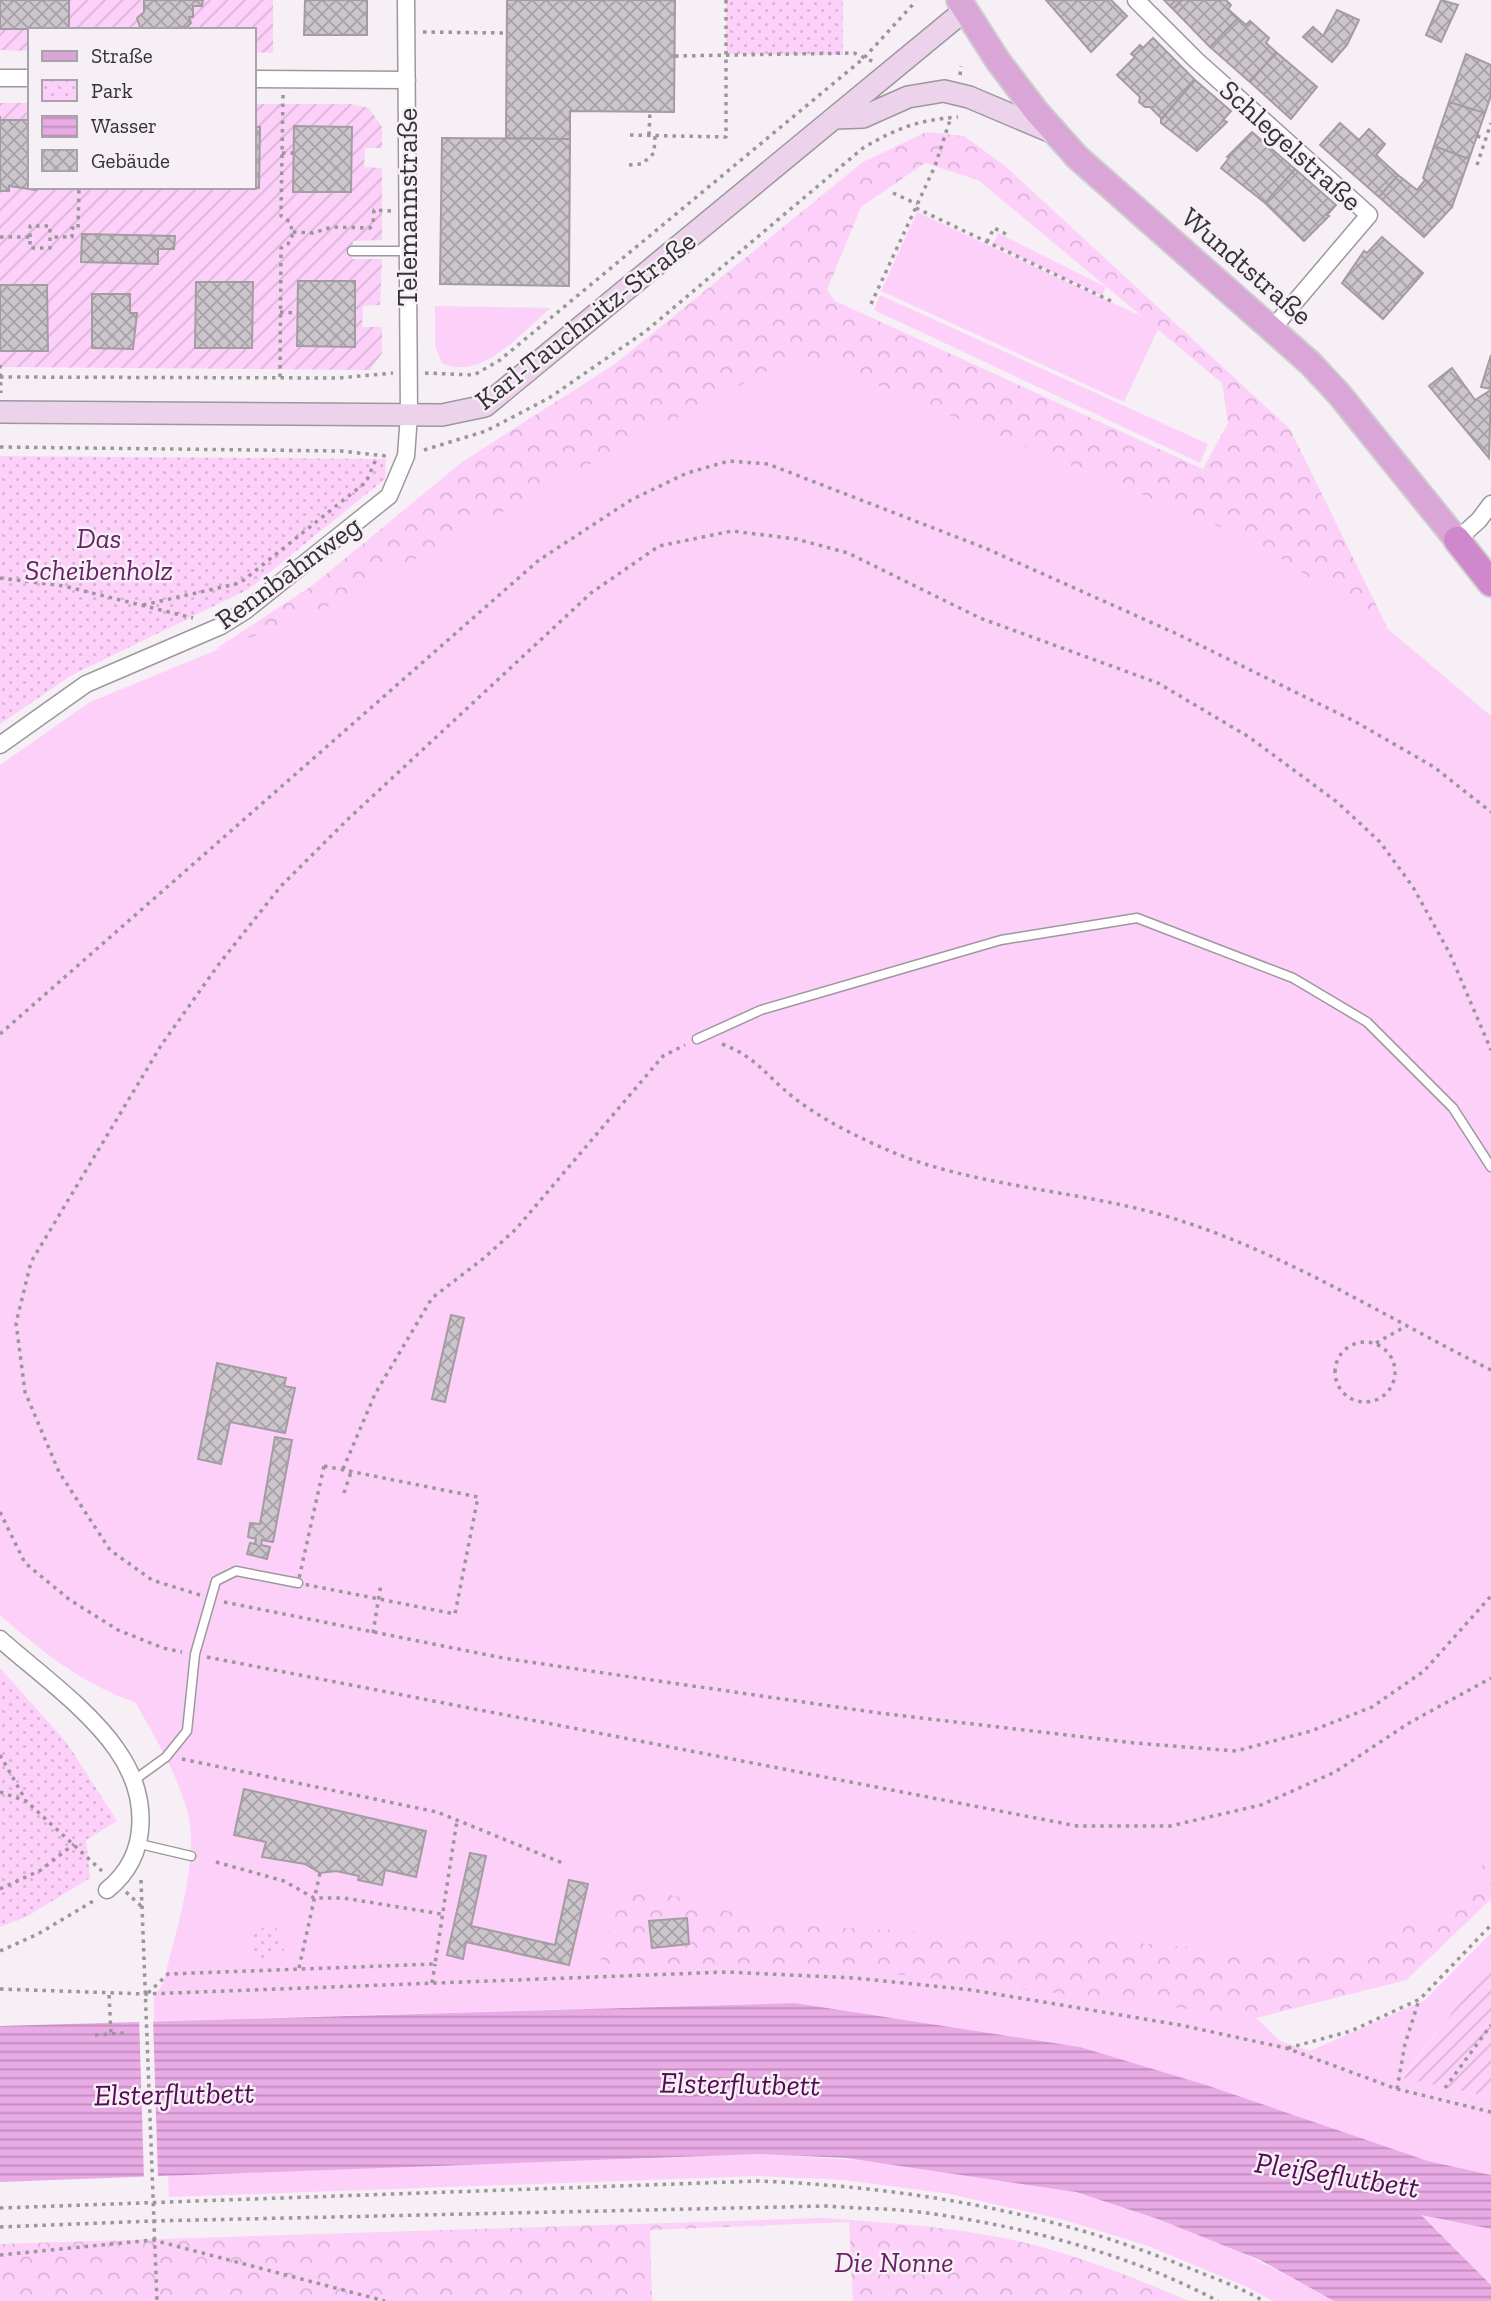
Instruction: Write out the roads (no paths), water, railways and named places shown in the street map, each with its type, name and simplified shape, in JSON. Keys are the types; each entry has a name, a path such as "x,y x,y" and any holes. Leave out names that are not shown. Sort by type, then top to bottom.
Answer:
{"highway":[{"name":"Wundtstraße","path":"1457,540 1491,583"}],"main road":[{"name":"Wundtstraße","path":"968,3 998,61 1054,133 1115,192 1272,329 1339,394 1457,540"},
{"name":"Karl-Tauchnitz-Straße","path":"1,412 409,415 459,413 485,406 836,118 968,3"},
{"path":"836,118 863,117 908,97 944,92 969,97 1054,133"}],"street":[{"name":"Telemannstraße","path":"406,0 409,415"},
{"name":"Schlegelstraße","path":"1136,0 1196,60 1369,215 1272,329"},
{"path":"0,78 28,78"},
{"path":"256,79 407,80"},
{"name":"Rennbahnweg","path":"0,745 86,684 221,626 245,611 389,496 406,456 409,415"},
{"path":"1457,540 1479,520 1491,504"},
{"path":"0,1639 94,1723 116,1748 133,1781 140,1812 140,1844 135,1856 111,1887"}],"lane":[{"path":"352,251 407,251"},
{"path":"697,1039 761,1010 1001,940 1137,918 1293,978 1367,1022 1453,1108 1491,1167"},
{"path":"133,1781 166,1757 187,1731 195,1654 216,1581 236,1571 298,1583"},
{"path":"140,1844 191,1856"}],"water":[{"path":"795,2003 1080,2047 1206,2085 1428,2161 1491,2175 1491,2229 1421,2215 1491,2285 1491,2301 1334,2301 1260,2260 1158,2219 1076,2192 846,2158 759,2154 0,2182 0,2026"}],"park label":[{"name":"Das Scheibenholz","path":"99,554"},
{"name":"Die Nonne","path":"894,2262"}],"water label":[{"name":"Elsterflutbett","path":"740,2084"},
{"name":"Elsterflutbett","path":"174,2094"},
{"name":"Pleißeflutbett","path":"1337,2175"}]}
